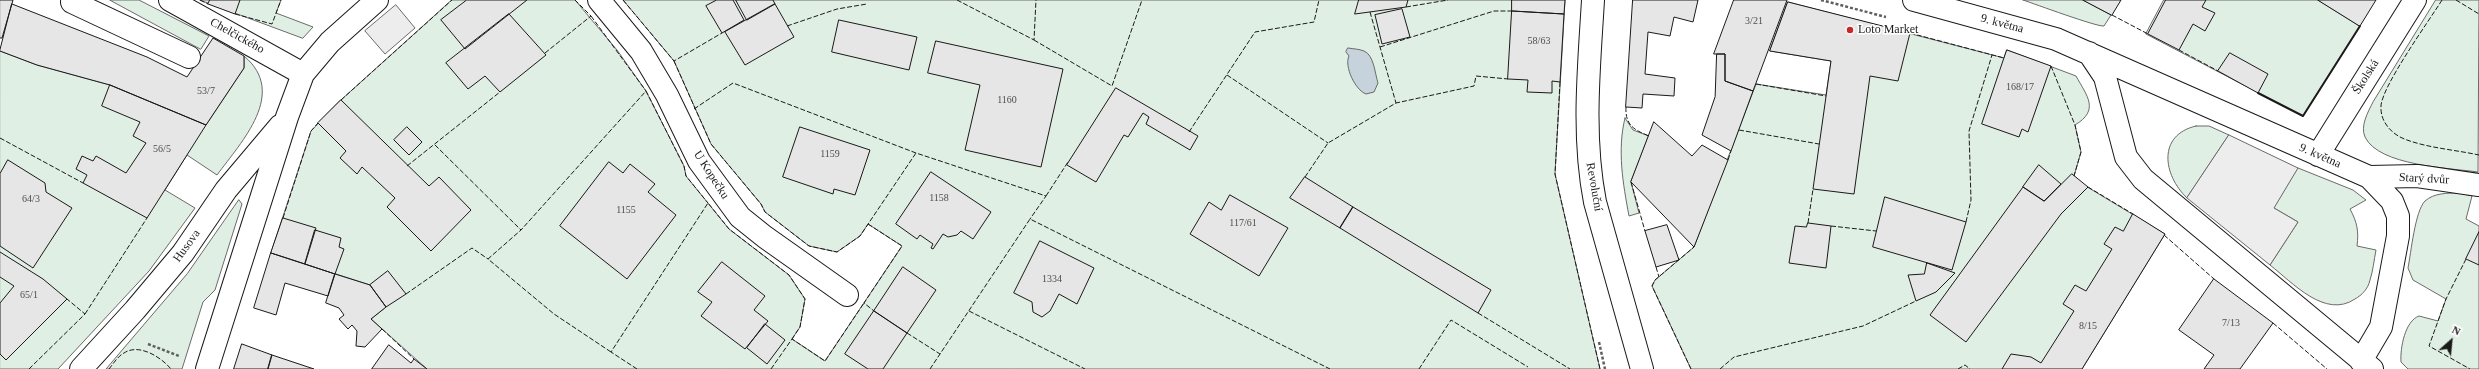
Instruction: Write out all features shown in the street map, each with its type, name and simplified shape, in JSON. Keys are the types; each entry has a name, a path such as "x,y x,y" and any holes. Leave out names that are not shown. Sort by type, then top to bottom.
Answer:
{"street":[{"path":"73,0 72,2 189,57"},
{"name":"Chelčického","path":"170,0 304,74"},
{"name":"Husova","path":"207,369 287,118 304,74 330,42 377,0"},
{"name":"U Kopečku","path":"599,0 641,51 667,95 699,161 740,217 765,237 847,295"},
{"name":"Revoluční","path":"1593,0 1588,107 1590,175 1601,223 1642,369"},
{"name":"9. května","path":"1914,0 2056,39 2088,52 2369,177 2392,201 2398,216 2398,236 2382,327 2367,365 2143,179 2133,168 2121,142 2105,77 2088,52"},
{"name":"Školská","path":"2318,155 2415,0"},
{"name":"Husova","path":"81,369 135,310 183,253 226,190 287,118"},
{"name":"Starý dvůr","path":"2369,177 2417,176 2479,184"}],"green space":[{"path":"110,0 139,0 209,36 201,49"},
{"path":"200,0 281,0 276,13 313,27 303,38"},
{"path":"452,0 575,0 617,50 646,91 684,166 686,176 729,229 789,275 805,299 800,327 792,339 825,361 902,246 868,224 860,236 837,252 809,246 765,212 761,204 711,144 674,61 623,0 1565,0 1555,174 1600,369 427,369 371,319 386,307 370,285 271,253 311,131 341,100"},
{"path":"2023,0 2083,0 2111,15 2104,26 2078,19"},
{"path":"2164,0 2318,0 2360,26 2303,116 2146,34"},
{"path":"2436,0 2479,0 2478,172 2434,167 2400,160 2373,147 2365,137 2364,133 2363,128 2365,119 2373,102"},
{"path":"1788,2 2004,58 2007,50 2076,76 2087,96 2089,108 2083,119 2075,125 2081,152 2074,176 2084,185 2165,234 2082,369 1691,369 1652,286 1655,280 1694,247 1756,84 1826,95 1831,61 1770,51"},
{"path":"0,51 37,65 110,85 206,125 244,68 244,56 256,70 262,85 261,101 256,117 238,147 217,175 187,155 165,190 195,208 149,271 58,369 0,369"},
{"path":"1625,118 1633,130 1649,136 1631,182 1639,213 1629,216 1621,155 1621,142"},
{"path":"2196,126 2209,126 2229,135 2187,198 2179,189 2173,178 2169,167 2168,157 2170,147 2175,138 2183,131"},
{"path":"2298,168 2353,190 2366,200 2350,209 2357,227 2357,246 2376,250 2372,273 2368,286 2360,296 2344,304 2332,305 2321,302 2299,289 2270,265 2298,222 2274,208"},
{"path":"2445,193 2459,193 2472,196 2466,219 2479,226 2479,369 2408,369 2401,362 2401,350 2404,336 2410,323 2419,316 2438,321 2446,299 2413,280 2408,268 2419,214 2425,201 2432,196"},
{"path":"239,200 242,204 215,290 203,302 182,369 106,369 187,274"}],"shaded area":[{"path":"396,5 415,28 385,54 365,31"},
{"path":"1348,48 1364,51 1370,56 1374,65 1378,83 1374,92 1366,94 1362,92 1354,83 1348,66 1349,56 1346,52"},
{"path":"2229,135 2298,168 2274,208 2298,222 2270,265 2187,198"}],"building":[{"path":"0,0 13,0 2,38 0,38"},
{"path":"210,0 240,0 235,14 208,4"},
{"path":"467,0 527,0 465,49 441,20"},
{"path":"717,0 733,0 744,20 722,33 706,6"},
{"path":"736,0 773,0 775,4 747,20"},
{"path":"1359,0 1408,0 1406,7 1355,14"},
{"path":"1512,0 1565,0 1564,14 1512,11"},
{"path":"1633,0 1698,0 1693,22 1674,17 1670,36 1648,32 1645,74 1675,78 1674,96 1643,94 1642,108 1626,107"},
{"path":"1734,0 1787,0 1753,91 1725,81 1725,54 1714,54"},
{"path":"2083,0 2121,0 2112,15"},
{"path":"2166,0 2206,0 2202,7 2215,13 2205,31 2193,24 2179,50 2148,34"},
{"path":"2318,0 2376,0 2360,26"},
{"path":"1788,2 1910,33 1898,81 1870,76 1854,194 1813,189 1831,61 1770,51"},
{"path":"12,4 147,57 187,77 213,38 244,56 244,68 206,125 110,85 37,65 0,51"},
{"path":"775,4 794,37 745,65 725,32"},
{"path":"1402,9 1410,37 1382,44 1375,15"},
{"path":"1512,11 1564,14 1560,82 1552,81 1552,93 1527,92 1528,80 1508,79"},
{"path":"509,14 546,55 500,92 485,76 468,89 446,63"},
{"path":"839,20 917,37 909,70 832,52"},
{"path":"936,41 1063,69 1041,167 965,150 980,85 928,73"},
{"path":"2007,50 2051,66 2028,132 2022,129 2019,137 1982,124"},
{"path":"2230,53 2268,74 2258,93 2218,71"},
{"path":"1717,54 1725,54 1725,81 1753,91 1731,151 1702,135 1715,97"},
{"path":"110,85 206,125 147,218 83,183 87,175 76,169 82,156 93,161 96,156 126,173 146,143 133,136 140,122 102,106"},
{"path":"1116,88 1198,136 1190,150 1146,124 1149,117 1143,113 1128,137 1124,135 1096,182 1067,165"},
{"path":"341,100 429,186 439,177 471,210 431,251 387,207 395,198 362,167 357,174 340,158 346,151 318,123"},
{"path":"1654,122 1692,156 1702,145 1728,160 1694,247 1631,182"},
{"path":"407,127 422,142 409,155 394,140"},
{"path":"800,127 870,150 855,195 834,189 833,194 783,177"},
{"path":"8,160 45,183 46,192 72,208 33,268 0,246 0,174"},
{"path":"609,162 623,173 630,164 655,184 648,192 676,215 627,279 560,226"},
{"path":"2039,165 2061,184 2044,201 2023,187"},
{"path":"931,172 991,212 973,239 961,231 957,235 948,237 943,234 933,249 931,248 933,244 920,235 917,239 896,224"},
{"path":"2072,174 2088,187 2061,214 1966,342 1930,315 2023,187 2044,201"},
{"path":"1305,177 1353,207 1340,228 1290,198"},
{"path":"1230,195 1288,228 1259,276 1190,234 1209,202 1221,210"},
{"path":"1885,197 1966,222 1952,270 1873,247"},
{"path":"1353,207 1491,290 1478,313 1340,228"},
{"path":"2133,214 2165,234 2082,369 2002,369 2011,354 2031,357 2041,363 2074,311 2063,304 2075,285 2086,291 2112,249 2104,244 2115,227 2123,231"},
{"path":"283,218 316,228 305,264 271,253"},
{"path":"1808,223 1831,226 1826,268 1789,263 1795,226 1806,227"},
{"path":"1667,225 1679,260 1656,267 1645,231"},
{"path":"315,230 341,238 339,247 344,249 335,274 305,264"},
{"path":"2479,232 2479,265 2466,259"},
{"path":"1040,241 1094,268 1077,304 1059,294 1050,311 1042,317 1033,312 1032,302 1014,293"},
{"path":"0,252 43,279 67,299 6,360 0,354 0,303 14,286 0,277"},
{"path":"271,253 335,274 328,296 285,283 276,315 254,308"},
{"path":"722,262 765,296 754,310 768,321 745,349 701,316 712,302 698,292"},
{"path":"1927,263 1955,273 1936,292 1916,301 1908,275 1924,274"},
{"path":"903,267 936,290 907,333 874,311"},
{"path":"388,271 406,294 386,307 370,285"},
{"path":"335,274 370,285 386,307 371,319 382,329 365,347 356,346 357,331 352,325 348,329 339,319 344,315 339,308 326,303"},
{"path":"2214,279 2273,323 2240,369 2204,369 2214,355 2179,330"},
{"path":"874,311 907,333 883,369 868,369 845,354"},
{"path":"765,324 785,340 767,364 747,348"},
{"path":"242,344 272,355 268,369 234,369"},
{"path":"389,345 411,363 414,359 427,369 372,369"},
{"path":"272,355 314,369 268,369"}],"fence":[{"path":"200,0 208,4"},
{"path":"235,14 272,24 281,0"},
{"path":"341,100 452,0"},
{"path":"545,53 591,16 575,0"},
{"path":"623,0 674,61 722,33"},
{"path":"957,0 1034,40 1036,0"},
{"path":"1034,40 1112,86 1142,0"},
{"path":"1189,132 1255,32 1314,22 1319,0"},
{"path":"1406,7 1448,0"},
{"path":"2442,0 2397,69 2383,97 2381,112 2388,127 2396,135 2402,138 2424,145 2479,155"},
{"path":"2456,0 2479,14"},
{"path":"787,26 837,9 867,4"},
{"path":"1380,47 1494,11 1512,11"},
{"path":"1370,12 1396,103"},
{"path":"2112,15 2148,34"},
{"path":"591,16 646,91"},
{"path":"1910,33 2004,58"},
{"path":"2179,50 2218,71"},
{"path":"1966,222 1971,200 1969,131 1992,55"},
{"path":"674,61 711,144 761,204 765,212 809,246 837,252 860,236 916,153"},
{"path":"2051,66 2075,125 2081,152 2074,176"},
{"path":"1227,75 1328,143"},
{"path":"1305,177 1328,143 1396,103 1474,86 1476,76 1508,79"},
{"path":"1560,82 1555,174 1600,369"},
{"path":"694,109 733,83 916,153 1046,196 1030,219"},
{"path":"1756,84 1826,96"},
{"path":"611,352 554,314 488,259 521,230 646,91 684,166 686,176 708,203"},
{"path":"407,166 500,92"},
{"path":"1626,107 1629,123 1635,129 1649,136"},
{"path":"283,218 311,131 318,123"},
{"path":"1739,130 1819,144"},
{"path":"0,138 83,183"},
{"path":"435,145 521,230"},
{"path":"1728,160 1731,151"},
{"path":"1046,196 1068,162"},
{"path":"1631,182 1645,231"},
{"path":"2088,187 2133,214"},
{"path":"1808,223 1813,189"},
{"path":"637,369 611,352 708,203 729,229 789,275 805,299 800,327 792,339"},
{"path":"85,314 147,218"},
{"path":"930,369 1030,219 1330,369"},
{"path":"868,224 902,246 864,303 874,311"},
{"path":"1831,226 1876,231"},
{"path":"2164,235 2214,279"},
{"path":"1691,369 1652,286 1655,280 1694,247"},
{"path":"406,294 472,248 488,259"},
{"path":"2466,259 2446,299 2429,346 2470,369"},
{"path":"1656,267 1659,277"},
{"path":"29,369 85,314 67,299"},
{"path":"1720,369 1734,357 1863,326 1916,301"},
{"path":"771,369 792,339 825,361 864,303"},
{"path":"969,311 1085,369"},
{"path":"1478,313 1570,369"},
{"path":"1419,369 1451,320 1528,367"},
{"path":"2273,323 2327,369"},
{"path":"382,329 414,359"},
{"path":"907,333 940,354"},
{"path":"109,369 122,354 130,350 143,351 156,356 171,369"},
{"path":"1958,369 1965,365 1970,369"}],"wall":[{"path":"2258,93 2303,116 2360,26"}],"place":[{"name":"Loto Market","path":"1850,30"}]}
